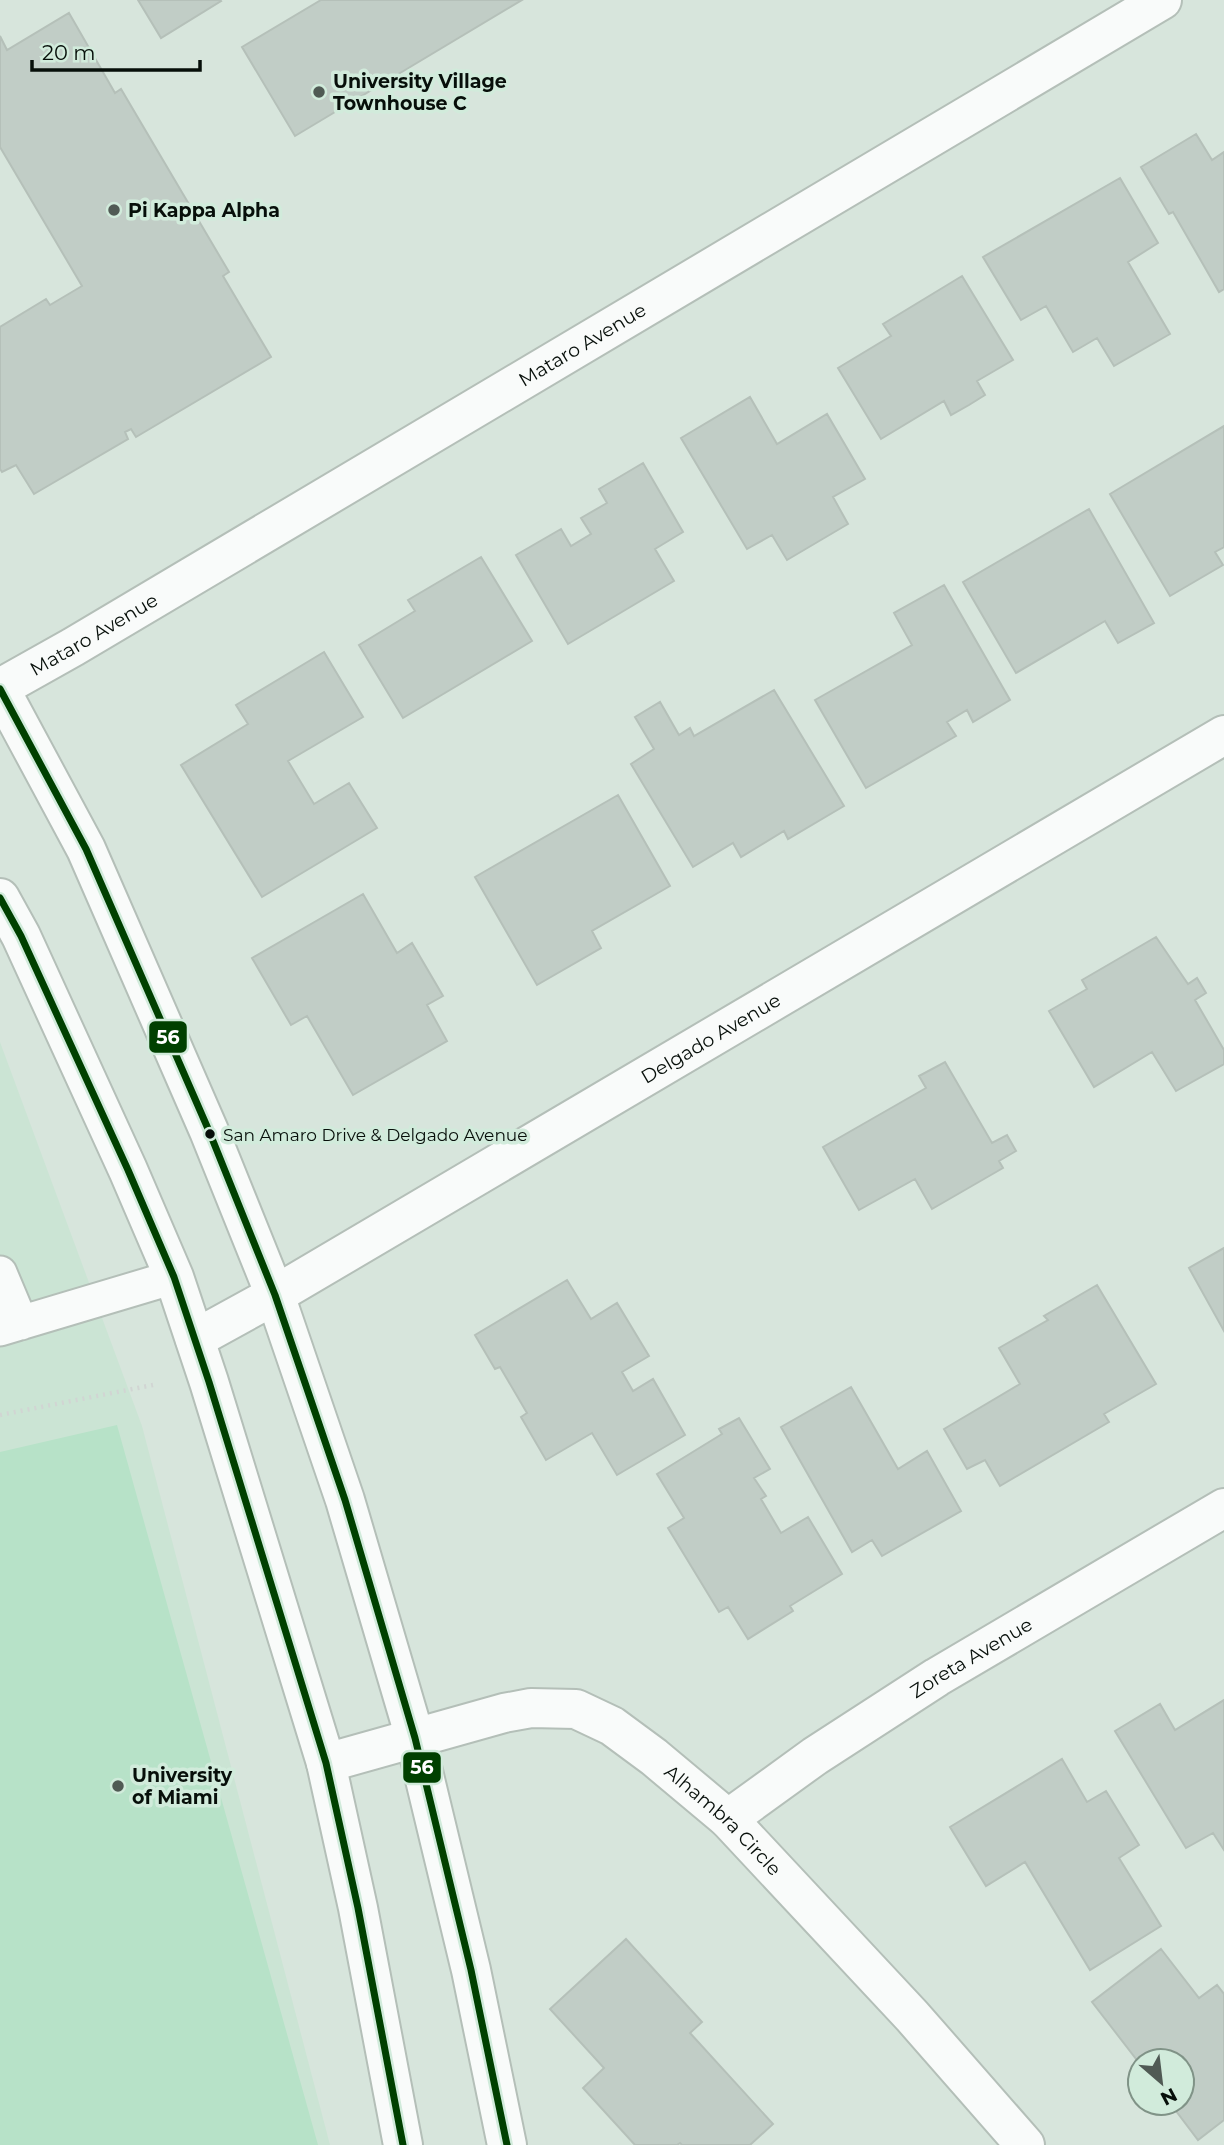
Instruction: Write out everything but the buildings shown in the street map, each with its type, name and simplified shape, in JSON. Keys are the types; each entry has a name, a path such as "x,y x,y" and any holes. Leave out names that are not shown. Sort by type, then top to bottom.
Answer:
{"street":[{"name":"Mataro Avenue","path":"0,689 1162,0"},
{"path":"0,689 86,849 209,1130 275,1294 345,1500 415,1738 460,1920 494,2072 507,2145"},
{"name":"Delgado Avenue","path":"195,1339 1224,735"},
{"path":"0,898 123,1158 174,1278 195,1339 326,1763 358,1908 403,2145"},
{"name":"Zoreta Avenue","path":"727,1819 815,1756 937,1677 1224,1508"},
{"name":"Alhambra Circle","path":"326,1763 504,1713 531,1708 576,1709 612,1726 727,1819 912,2016 1025,2145"}],"lane":[{"path":"0,1273 10,1326 174,1278"}],"path":[{"path":"0,1415 153,1385"}],"shaded area":[{"name":"University of Miami","path":"0,1042 142,1426 330,2145 0,2145"}],"green space":[{"name":"University of Miami","path":"117,1425 318,2145 0,2145 0,1452"}],"transit line":[{"name":"56","path":"0,689 86,849 209,1131 275,1295 345,1500 415,1738 471,1970 507,2145"},
{"name":"56","path":"0,898 21,936 128,1170 174,1277 209,1382 326,1763 358,1908 403,2145"}],"place":[{"name":"University Village Townhouse C","path":"319,92"},
{"name":"Pi Kappa Alpha","path":"114,210"},
{"name":"San Amaro Drive & Delgado Avenue","path":"210,1134"},
{"name":"University of Miami","path":"118,1786"}]}
